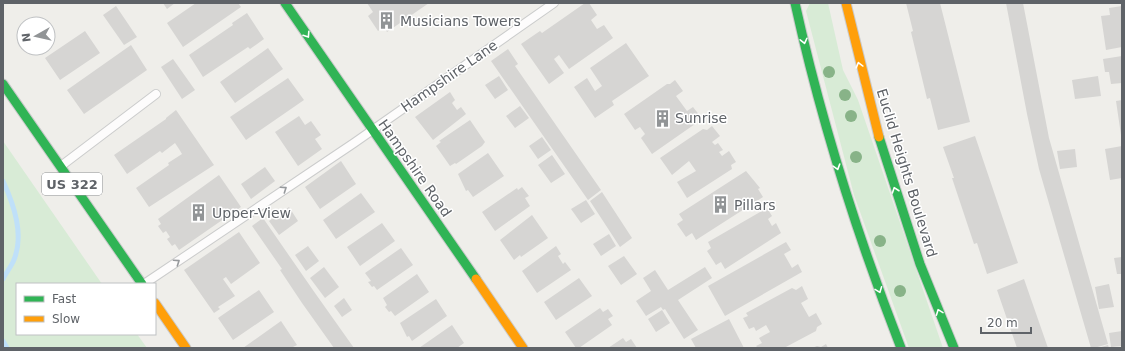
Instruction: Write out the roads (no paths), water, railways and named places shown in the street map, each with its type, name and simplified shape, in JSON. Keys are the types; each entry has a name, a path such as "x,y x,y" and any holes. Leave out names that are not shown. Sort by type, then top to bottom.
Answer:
{"main road":[{"name":"Hampshire Road","path":"285,3 523,348"},
{"path":"796,3 825,127 850,212 901,348"},
{"name":"Euclid Heights Boulevard","path":"846,3 856,52 892,180 919,261 954,348"},
{"name":"US 322","path":"3,84 142,283"},
{"path":"156,304 186,348"}],"lane":[{"name":"Hampshire Lane","path":"144,283 372,130 554,3"},
{"path":"60,166 156,94"}],"waterway":[{"path":"3,181 11,200 17,221 18,231 18,242 13,262 3,279"},
{"path":"3,341 7,348"}],"place":[{"name":"Musicians Towers","path":"387,21"},
{"name":"Sunrise","path":"662,118"},
{"name":"Pillars","path":"721,205"},
{"name":"Upper-View","path":"199,213"}]}
